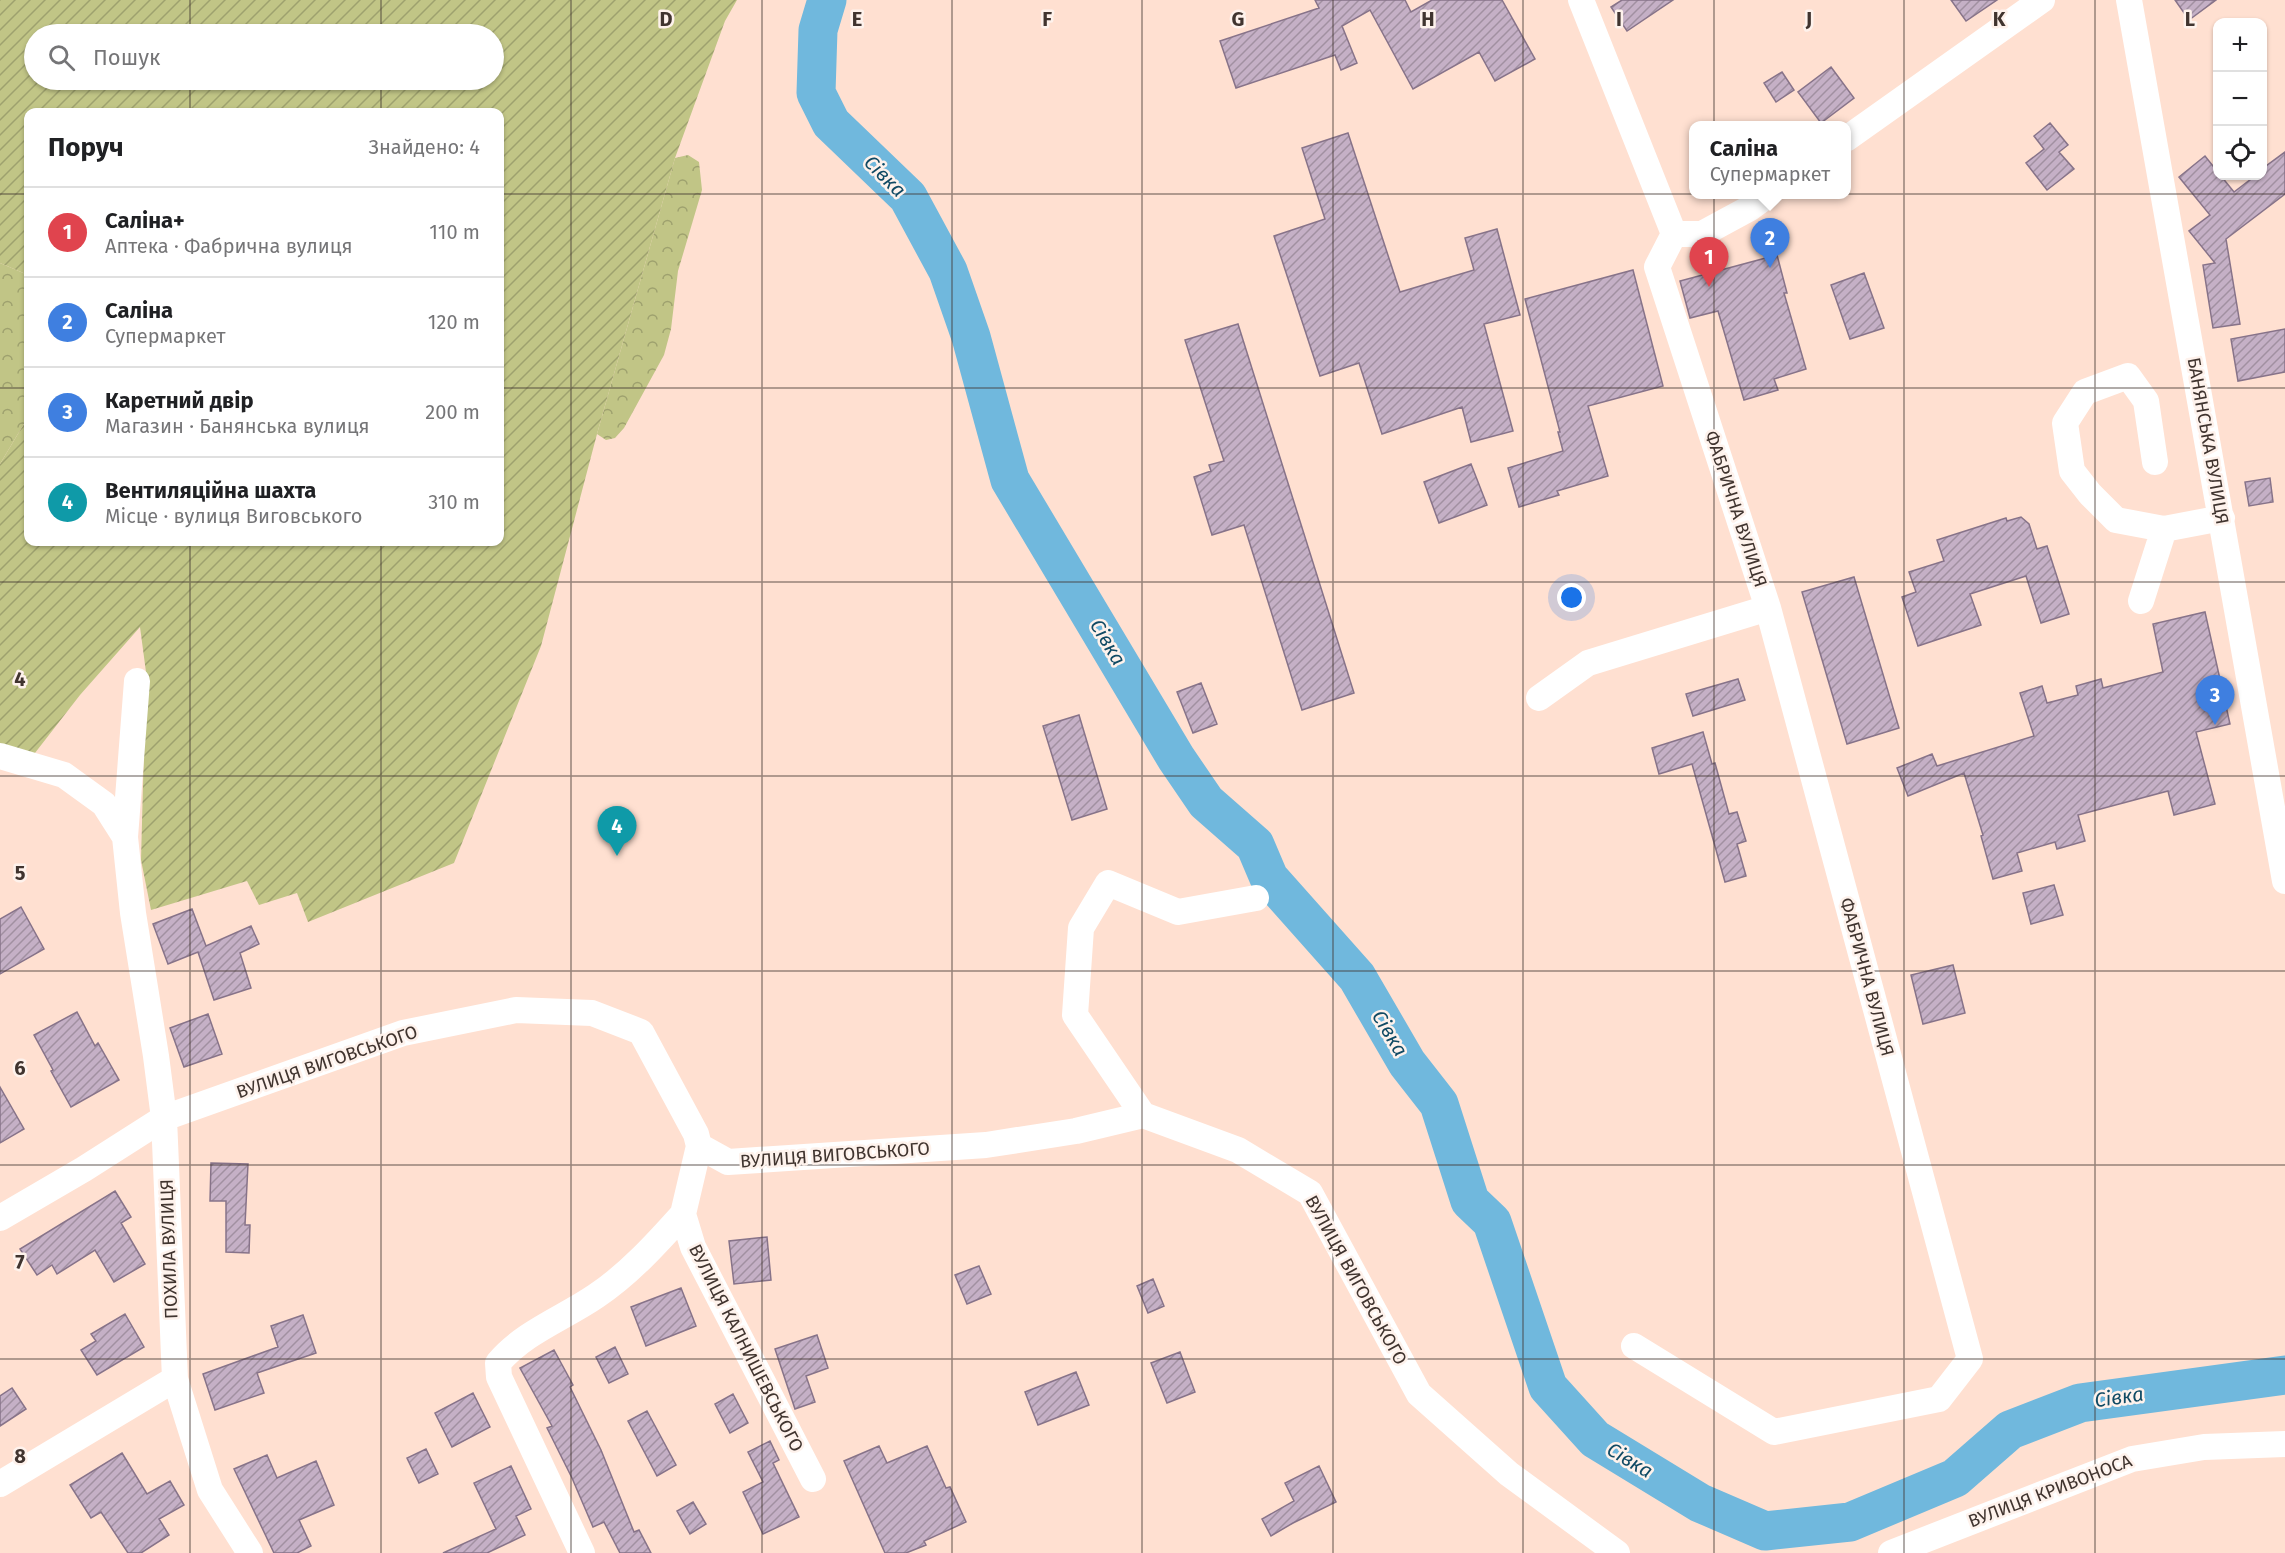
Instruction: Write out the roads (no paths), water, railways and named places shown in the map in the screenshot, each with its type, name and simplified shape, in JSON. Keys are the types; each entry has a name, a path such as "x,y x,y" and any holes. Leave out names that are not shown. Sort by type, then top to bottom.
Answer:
{"street":[{"path":"1581,0 1674,234 1702,234 1763,199"},
{"path":"1851,135 2042,0"},
{"name":"БАНЯНСЬКА ВУЛИЦЯ","path":"2129,0 2285,882"},
{"name":"ФАБРИЧНА ВУЛИЦЯ","path":"1635,1346 1774,1432 1939,1399 1970,1359 1768,608 1657,267 1674,234"},
{"path":"2153,564 2072,471 2065,423 2085,392 2128,376 2146,401 2155,462"},
{"path":"2116,520 2164,529 2222,518"},
{"path":"2141,601 2164,529"},
{"path":"1539,698 1588,663 1768,608"},
{"path":"137,681 125,837 164,1118"},
{"path":"0,756 64,775 104,804 125,837"},
{"path":"1143,1115 1074,1014 1081,928 1108,883 1178,912 1256,898"},
{"name":"ВУЛИЦЯ ВИГОВСЬКОГО","path":"0,1218 84,1169 164,1118 403,1033 516,1010 592,1013 641,1032 696,1134 699,1146 728,1162 986,1145 1076,1131 1143,1115 1238,1150 1310,1193 1419,1394 1509,1474 1617,1553"},
{"name":"ПОХИЛА ВУЛИЦЯ","path":"164,1118 175,1379"},
{"path":"582,1553 499,1377 498,1363 511,1347 598,1295 650,1250 683,1214 699,1146"},
{"name":"ВУЛИЦЯ КАЛНИШЕВСЬКОГО","path":"683,1214 693,1247 813,1479"},
{"path":"0,1484 175,1379 210,1490 250,1553"},
{"name":"ВУЛИЦЯ КРИВОНОСА","path":"1891,1553 2132,1459 2204,1447 2285,1444"}],"waterway":[{"name":"Сівка","path":"827,0 818,30 816,93 831,123 908,197 948,271 971,337 1010,480 1176,758 1206,802 1255,845 1269,878 1357,977 1407,1063 1439,1104 1470,1201 1492,1222 1548,1387 1595,1439 1700,1503 1765,1531 1850,1522 1955,1478 2010,1430 2080,1403 2285,1375"}],"place":[{"name":"Саліна","path":"1770,268"},
{"name":"Саліна+","path":"1709,287"},
{"name":"Каретний двір","path":"2215,725"},
{"name":"Вентиляційна шахта","path":"617,856"}]}
